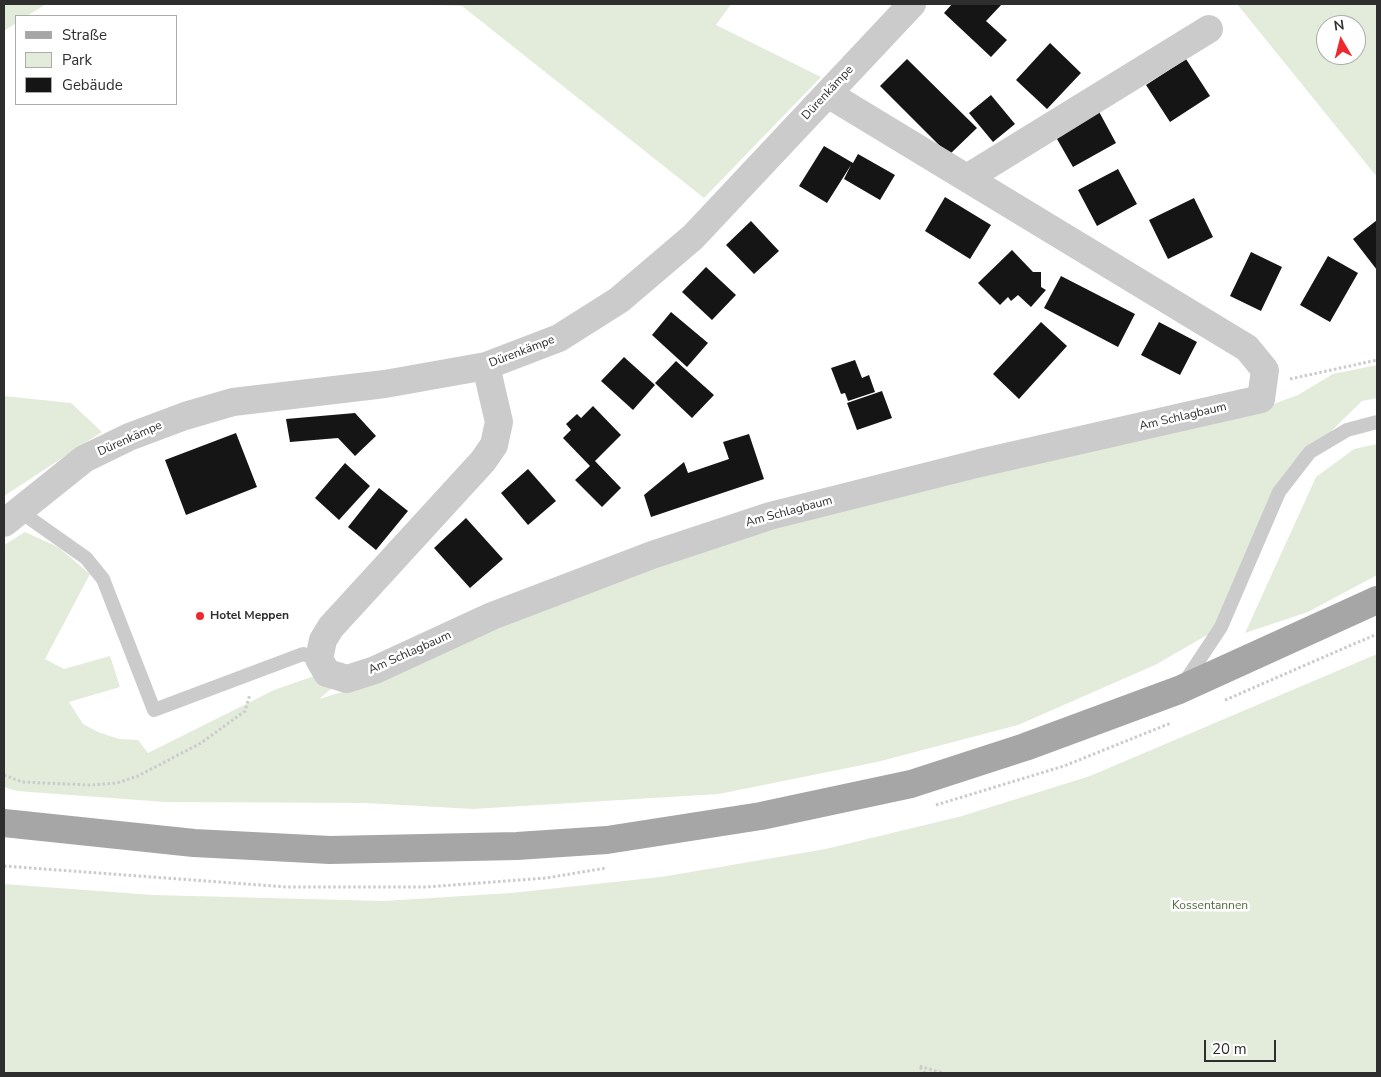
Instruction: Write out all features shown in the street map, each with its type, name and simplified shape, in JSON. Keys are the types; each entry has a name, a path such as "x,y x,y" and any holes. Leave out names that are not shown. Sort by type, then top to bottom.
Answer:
{"main road":[{"path":"4,823 194,843 330,850 517,846 607,840 761,816 911,784 1025,747 1179,690 1377,600"}],"street":[{"name":"Dürenkämpe","path":"11,517 84,460 130,437 185,416 234,402 385,384 486,366 559,338 619,300 693,237 912,4"},
{"path":"967,178 1209,29"},
{"path":"828,94 1247,348 1265,370 1264,384"},
{"path":"319,659 323,640 331,627 483,461 494,445 499,422 486,366"},
{"name":"Am Schlagbaum","path":"319,659 326,673 347,679 374,670 492,616 652,555 770,516 980,463 1261,399 1264,384"}],"lane":[{"path":"1179,690 1221,627 1279,492 1310,452 1348,430 1377,422"},
{"path":"11,517 86,558 103,580 154,710 303,654 319,659"}],"path":[{"path":"1264,384 1377,360"},
{"path":"4,775 22,782 90,785 117,783 138,776 201,743 245,711 257,672"},
{"path":"925,1073 919,1066 943,1073"}],"green space":[{"path":"4,4 46,4 29,15 15,15 15,24 4,31"},
{"path":"408,4 731,4 716,25 821,77 704,198 462,6"},
{"path":"1237,4 1377,4 1377,177"},
{"path":"1377,365 1377,398 1362,401 1310,452 1279,492 1221,627 1155,665 1018,725 877,762 719,794 473,809 366,803 165,802 17,791 4,787 4,545 25,532 58,547 90,574 45,659 64,669 110,656 120,687 69,702 83,724 98,732 119,739 138,740 148,753 274,690 314,676 331,683 331,689 319,699 362,686 653,561 1012,467 1249,413 1298,395 1333,374"},
{"path":"4,396 71,403 102,432 4,496"},
{"path":"1377,444 1377,575 1308,612 1245,633 1316,477 1354,449"},
{"name":"Kossentannen","path":"1377,654 1377,1073 4,1073 4,884 153,895 384,901 511,893 661,877 826,849 962,816 1090,776"}],"building":[{"path":"952,4 1002,4 986,21 1007,40 991,57 944,13"},
{"path":"1050,43 1081,73 1047,109 1016,80"},
{"path":"907,59 977,128 949,155 880,86"},
{"path":"1186,59 1210,96 1170,122 1146,85"},
{"path":"991,95 1015,124 993,142 969,113"},
{"path":"1097,108 1116,143 1073,167 1053,132"},
{"path":"824,146 853,163 858,154 895,175 880,200 844,179 851,165 827,203 799,186"},
{"path":"1118,169 1137,204 1097,226 1078,190"},
{"path":"945,197 991,225 970,259 925,231"},
{"path":"1194,198 1213,237 1168,259 1149,220"},
{"path":"1377,220 1377,270 1353,239"},
{"path":"751,221 779,251 754,274 726,245"},
{"path":"1012,250 1033,272 1041,272 1041,287 1046,290 1031,307 1018,295 1011,301 1008,297 1000,305 978,283"},
{"path":"1251,252 1282,267 1261,311 1230,296"},
{"path":"1328,256 1358,273 1330,322 1300,305"},
{"path":"706,267 736,295 712,320 682,292"},
{"path":"1061,276 1135,314 1118,347 1044,308"},
{"path":"671,312 708,343 687,367 652,335"},
{"path":"1041,322 1067,346 1019,399 993,374"},
{"path":"1159,322 1197,342 1180,375 1141,355"},
{"path":"624,357 655,385 633,410 601,381"},
{"path":"855,360 862,378 869,375 875,392 848,401 845,393 841,394 831,368"},
{"path":"676,361 714,395 692,418 655,383"},
{"path":"882,391 892,418 857,430 847,403"},
{"path":"593,406 621,435 595,461 621,488 602,507 575,480 590,466 563,438 571,430 566,424 577,414 581,418"},
{"path":"355,413 376,436 355,456 338,438 290,442 286,419"},
{"path":"236,433 257,487 186,515 165,460"},
{"path":"749,434 764,479 651,517 644,495 684,462 688,473 729,459 723,442"},
{"path":"345,463 370,486 339,520 315,498"},
{"path":"528,469 556,501 528,525 501,493"},
{"path":"379,488 408,511 376,550 348,527"},
{"path":"466,518 503,559 470,588 434,548"}],"place":[{"name":"Hotel Meppen","path":"200,616"}]}
